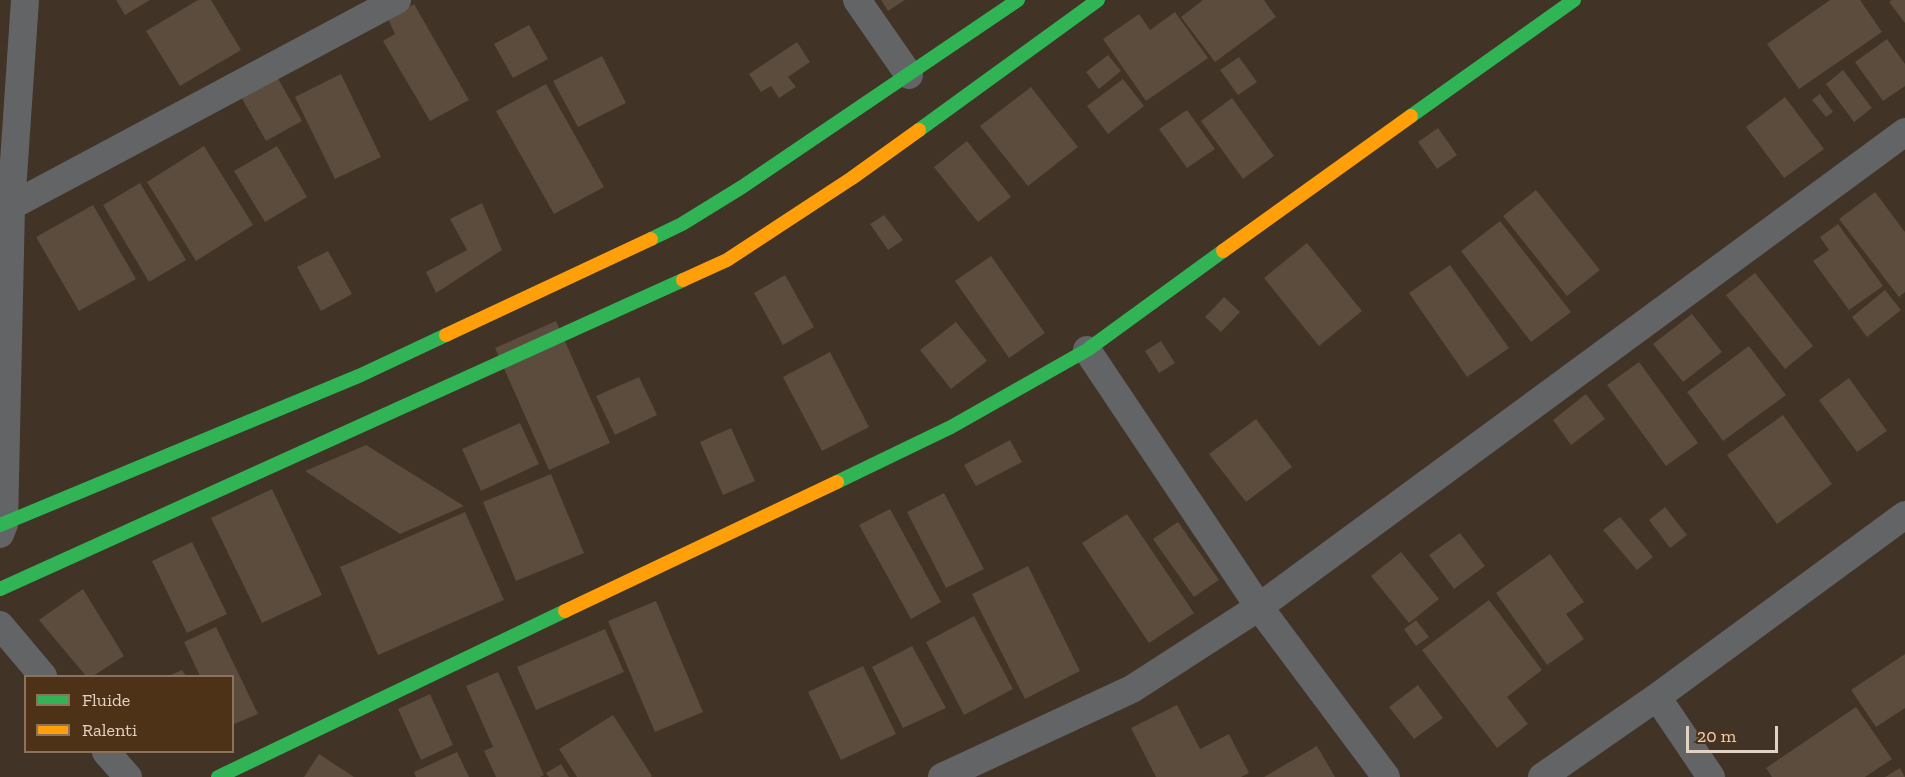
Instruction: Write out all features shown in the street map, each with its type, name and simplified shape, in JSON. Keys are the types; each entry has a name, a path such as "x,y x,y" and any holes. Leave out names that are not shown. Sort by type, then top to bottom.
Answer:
{"street":[{"path":"25,0 6,209 1,528 361,375 682,224 742,187 1018,0"},
{"path":"6,209 397,0"},
{"path":"857,0 909,75"},
{"path":"0,589 727,260 852,178 1098,0"},
{"path":"218,777 951,427 1087,350 1270,216 1574,0"},
{"path":"942,777 1132,689 1259,607 1905,132"},
{"path":"1087,350 1259,607 1386,777"},
{"path":"1542,777 1657,697 1905,515"},
{"path":"0,625 42,675"},
{"path":"1657,697 1711,777"},
{"path":"107,753 128,777"}],"building":[{"path":"116,0 150,0 125,15"},
{"path":"198,0 211,0 241,50 180,86 146,31"},
{"path":"881,0 905,0 888,11"},
{"path":"1203,0 1264,0 1276,17 1215,62 1181,17"},
{"path":"1830,0 1860,0 1882,32 1799,89 1767,44"},
{"path":"1905,0 1905,23 1889,2"},
{"path":"414,4 469,100 430,121 383,41 395,34 388,19"},
{"path":"1175,12 1208,58 1146,101 1103,39 1139,14 1150,30"},
{"path":"529,25 548,59 513,78 494,44"},
{"path":"1887,39 1905,64 1905,86 1883,101 1855,62"},
{"path":"797,42 810,62 788,77 796,87 779,98 771,86 761,92 749,74"},
{"path":"1108,55 1121,71 1099,89 1086,72"},
{"path":"602,56 626,103 578,127 553,81"},
{"path":"1239,57 1257,82 1238,95 1220,70"},
{"path":"1843,70 1872,108 1854,122 1826,84"},
{"path":"341,74 381,157 335,179 295,97"},
{"path":"276,75 302,121 266,141 240,95"},
{"path":"1123,79 1144,106 1108,134 1087,106"},
{"path":"546,84 604,187 554,214 496,111"},
{"path":"1031,87 1078,147 1028,186 980,126"},
{"path":"1820,94 1833,112 1826,117 1812,100"},
{"path":"1785,97 1824,149 1784,178 1746,127"},
{"path":"1232,98 1274,156 1243,179 1201,121"},
{"path":"1187,110 1215,149 1187,168 1159,129"},
{"path":"1438,128 1457,155 1437,169 1418,142"},
{"path":"967,141 1011,197 978,222 934,167"},
{"path":"204,146 253,225 196,261 147,182"},
{"path":"277,146 307,197 265,222 234,171"},
{"path":"140,183 186,260 149,282 103,205"},
{"path":"1536,190 1600,270 1567,296 1503,216"},
{"path":"1875,192 1905,232 1905,292 1899,297 1839,219"},
{"path":"482,203 502,250 436,293 426,272 467,250 450,219"},
{"path":"93,205 136,279 79,311 36,237"},
{"path":"884,215 903,240 888,250 870,224"},
{"path":"1500,221 1571,312 1531,342 1461,251"},
{"path":"1838,224 1883,286 1849,310 1813,261 1829,250 1820,237"},
{"path":"1307,243 1362,311 1319,346 1264,278"},
{"path":"328,251 352,294 321,311 297,267"},
{"path":"991,256 1045,333 1009,358 955,281"},
{"path":"1450,265 1509,348 1467,377 1409,293"},
{"path":"1755,273 1813,346 1785,369 1726,295"},
{"path":"785,275 814,327 783,345 754,293"},
{"path":"1885,290 1901,310 1867,337 1852,317"},
{"path":"1224,297 1240,312 1221,332 1205,317"},
{"path":"1692,314 1722,352 1683,382 1653,344"},
{"path":"556,321 610,443 549,470 495,348"},
{"path":"956,322 987,361 951,389 920,350"},
{"path":"1161,341 1175,363 1159,373 1145,351"},
{"path":"1749,346 1786,395 1723,441 1687,392"},
{"path":"830,352 869,427 822,451 783,377"},
{"path":"1639,362 1698,443 1666,466 1607,385"},
{"path":"639,377 657,415 615,435 596,396"},
{"path":"1849,378 1887,431 1857,452 1819,400"},
{"path":"1586,394 1605,419 1571,445 1553,420"},
{"path":"1783,415 1832,484 1777,524 1727,455"},
{"path":"1256,419 1292,467 1246,502 1209,454"},
{"path":"520,423 539,464 481,491 462,449"},
{"path":"731,428 755,481 723,495 700,442"},
{"path":"1010,440 1022,462 976,486 964,465"},
{"path":"366,445 464,506 400,534 305,471"},
{"path":"551,474 584,553 516,581 483,502"},
{"path":"272,489 322,595 262,623 211,518"},
{"path":"944,493 984,569 946,588 907,512"},
{"path":"1665,507 1687,535 1670,548 1649,520"},
{"path":"890,509 941,602 911,619 859,525"},
{"path":"465,512 504,600 378,655 340,567"},
{"path":"1127,514 1194,613 1149,643 1082,543"},
{"path":"1620,517 1653,557 1637,570 1603,530"},
{"path":"1178,522 1219,580 1194,597 1153,539"},
{"path":"1460,533 1485,566 1454,589 1429,555"},
{"path":"192,542 227,614 187,633 152,561"},
{"path":"1401,552 1439,599 1409,623 1371,576"},
{"path":"1550,554 1584,602 1566,614 1584,639 1547,665 1496,593"},
{"path":"1028,566 1080,671 1025,699 972,594"},
{"path":"83,589 124,656 95,675 85,675 39,620"},
{"path":"1489,600 1542,670 1507,697 1528,724 1497,748 1422,650"},
{"path":"656,601 703,712 655,732 608,621"},
{"path":"974,616 1013,689 964,715 926,642"},
{"path":"1416,620 1429,637 1416,646 1404,629"},
{"path":"216,627 258,714 234,724 234,675 200,675 184,642"},
{"path":"605,629 624,672 536,710 517,667"},
{"path":"912,646 946,708 903,728 872,667"},
{"path":"1905,654 1905,708 1876,727 1851,690"},
{"path":"863,666 896,734 841,760 808,692"},
{"path":"182,670 185,675 171,675"},
{"path":"498,672 544,775 540,777 496,777 484,751 493,747 466,686"},
{"path":"1418,685 1443,718 1414,739 1389,707"},
{"path":"430,694 453,745 421,760 398,709"},
{"path":"1177,705 1200,749 1229,734 1249,773 1241,777 1156,777 1131,728"},
{"path":"1856,707 1892,759 1865,777 1772,777 1766,768"},
{"path":"613,715 651,777 577,777 559,749"},
{"path":"1317,746 1335,777 1264,777"},
{"path":"457,752 469,777 416,777 414,772"},
{"path":"319,754 354,777 304,777"},
{"path":"561,764 569,777 549,777 546,773"},
{"path":"1900,768 1905,777 1885,777"}],"traffic: fast":[{"path":"651,239 682,224 742,187 1018,0"},
{"path":"919,130 1098,0"},
{"path":"1411,116 1574,0"},
{"path":"837,482 951,427 1087,350 1223,251"},
{"path":"0,589 683,280"},
{"path":"0,525 361,375 446,335"},
{"path":"218,777 565,611"}],"traffic: slow":[{"path":"1223,251 1411,116"},
{"path":"683,280 727,260 852,178 919,130"},
{"path":"446,335 651,239"},
{"path":"565,611 837,482"}]}
